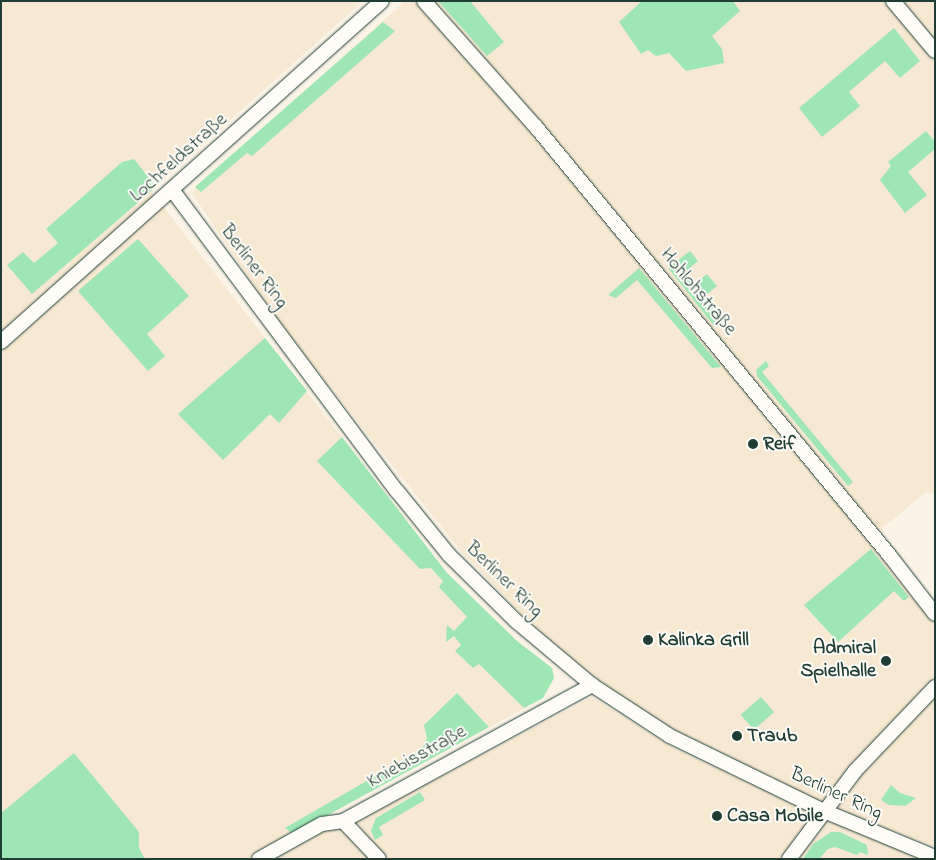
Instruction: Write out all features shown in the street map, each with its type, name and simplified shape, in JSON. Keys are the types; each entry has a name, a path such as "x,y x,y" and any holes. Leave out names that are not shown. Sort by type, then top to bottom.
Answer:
{"street":[{"name":"Lochfeldstraße","path":"1,342 173,191 382,1"},
{"name":"Hohlohstraße","path":"424,1 536,127 878,541 935,614"},
{"path":"893,1 935,51"},
{"name":"Berliner Ring","path":"173,191 397,491 449,555 517,622 592,685 670,736 824,811 933,855"},
{"name":"Kniebisstraße","path":"259,859 322,824 343,821 592,685"},
{"path":"789,859 824,811 889,732 935,687"},
{"path":"343,821 379,859"}],"shaded area":[{"path":"1,1 363,1 151,191 447,573 517,641 552,668 554,678 543,698 247,859 145,859 139,848 139,832 1,813"},
{"path":"405,1 935,1 935,494 926,492 872,537 935,619 935,847 823,804 671,732 609,692 524,617 460,550 278,322 192,193"},
{"path":"592,697 677,750 816,813 783,859 271,859 322,828 341,829"},
{"path":"825,820 935,856 935,859 795,859"}],"green space":[{"path":"438,1 470,1 504,42 487,56"},
{"path":"642,1 733,1 740,11 712,36 722,49 724,63 686,71 669,53 656,56 648,50 641,54 619,22"},
{"path":"383,22 395,31 252,156 247,153 201,192 195,187"},
{"path":"894,28 920,61 900,78 885,61 849,92 860,106 822,137 799,108"},
{"path":"926,131 935,142 935,149 908,172 927,195 905,213 880,180 891,166 888,162"},
{"path":"134,159 156,187 32,294 7,265 23,252 34,263 58,243 46,229 122,162"},
{"path":"138,239 189,296 147,334 165,356 148,371 78,291"},
{"path":"690,251 698,261 684,273 693,285 707,274 717,286 704,297 723,321 715,327 668,268"},
{"path":"639,268 721,367 712,368 637,280 616,298 608,295"},
{"path":"265,338 307,391 279,423 270,414 223,460 178,414"},
{"path":"766,361 769,366 762,372 853,482 848,486 757,376 756,370"},
{"path":"342,437 447,573 517,641 552,668 554,678 543,698 524,708 479,664 473,668 455,651 461,645 454,636 446,642 447,625 454,631 467,617 439,587 443,581 431,568 420,569 317,461"},
{"path":"871,549 909,597 904,601 894,591 838,642 804,605"},
{"path":"457,693 489,727 293,834 285,828 422,749 427,738 424,725"},
{"path":"761,697 774,712 754,730 741,715"},
{"path":"74,753 139,832 139,848 145,859 1,859 1,813"},
{"path":"891,785 900,793 916,798 905,806 889,805 881,800"},
{"path":"420,792 425,800 379,827 383,835 375,840 371,831 376,818"},
{"path":"831,832 840,832 867,845 868,855 860,852 857,855 835,847 828,849 819,859 803,859 813,844"}],"place":[{"name":"Reif","path":"753,444"},
{"name":"Kalinka Grill","path":"648,640"},
{"name":"Admiral Spielhalle","path":"886,661"},
{"name":"Traub","path":"737,736"},
{"name":"Casa Mobile","path":"717,816"}]}
